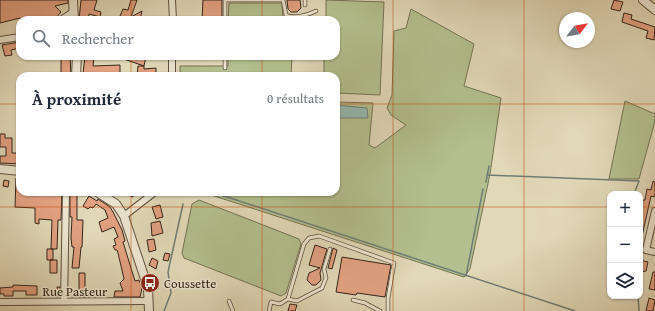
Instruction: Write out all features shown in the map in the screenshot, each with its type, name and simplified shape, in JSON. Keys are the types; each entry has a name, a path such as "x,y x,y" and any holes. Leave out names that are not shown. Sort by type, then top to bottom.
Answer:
{"street":[{"path":"73,0 74,16"},
{"path":"172,0 173,16"},
{"path":"643,0 655,10"},
{"path":"0,40 16,38"},
{"path":"76,72 77,60"},
{"path":"172,60 172,72"},
{"path":"0,169 16,171"},
{"path":"64,302 66,196"},
{"path":"103,196 116,204 124,216 146,281 150,311"},
{"path":"124,216 150,196"},
{"path":"655,211 646,250 655,252"},
{"name":"Rue Pasteur","path":"0,302 149,302"}],"lane":[{"path":"225,16 225,0 283,0 286,14 290,16"},
{"path":"305,0 305,5"},
{"path":"298,16 310,14 316,11"},
{"path":"225,60 226,68"},
{"path":"268,311 271,302 280,304 288,299 304,244 309,238 319,236 387,258 394,262 388,298 388,311"},
{"path":"288,299 297,301 322,288 326,278 324,269 330,249"},
{"path":"353,300 365,303 380,311"},
{"path":"229,301 233,311"}],"green space":[{"path":"326,0 384,2 380,95 340,93 340,72 324,72 324,60 340,60 340,16 326,16"},
{"path":"229,3 282,3 283,16 228,16"},
{"path":"411,9 474,44 464,86 501,98 490,174 470,269 464,277 214,196 340,196 340,102 373,103 369,145 375,148 406,125 391,115 387,108 392,95 394,31 406,28"},
{"path":"228,60 292,60 291,72 180,72 180,66 228,66"},
{"path":"625,101 655,114 655,121 639,179 609,179"},
{"path":"199,200 299,239 301,244 286,293 281,296 184,258 182,253 192,204"}],"water":[{"path":"340,105 367,108 368,118 340,118"}],"building":[{"path":"0,0 68,0 68,3 55,6 61,12 58,16 16,16 16,19 0,23"},
{"path":"81,0 97,0 94,10 101,12 100,16 89,14 89,16 79,16"},
{"path":"131,0 137,0 131,16 120,16 123,9 128,10"},
{"path":"203,0 222,0 222,16 202,16"},
{"path":"287,0 300,0 301,8 297,12 291,12 288,9"},
{"path":"614,0 623,2 620,11 611,9"},
{"path":"142,11 141,16 133,16"},
{"path":"624,13 632,15 631,19 655,27 654,40 646,38 648,31 622,22"},
{"path":"16,43 16,49 11,50 12,55 5,56 2,45"},
{"path":"61,60 70,60 71,72 61,72"},
{"path":"85,60 94,60 93,66 120,65 120,72 83,72"},
{"path":"127,60 145,60 144,66"},
{"path":"138,66 144,66 144,69 156,68 156,72 137,72"},
{"path":"0,134 5,134 5,138 12,138 12,153 16,153 16,164 0,163 0,156 6,156 6,147 0,147"},
{"path":"16,178 16,196 62,196 61,220 58,220 57,249 51,249 52,220 39,219 39,224 35,223 35,208 15,207"},
{"path":"4,180 9,181 8,187 3,186"},
{"path":"653,181 655,182 655,197 651,196 643,232 643,200 645,200 647,189 651,190"},
{"path":"70,196 77,196 77,220 83,220 82,247 79,268 72,268 74,247 72,247 71,238 72,217 70,217"},
{"path":"89,196 97,201 98,199 110,207 113,212 122,230 125,241 123,242 135,281 139,280 142,288 140,297 114,297 115,291 123,291 120,283 124,279 117,250 115,250 113,246 116,245 114,239 118,237 114,227 102,232 99,222 108,218 105,210 96,204 93,208 90,207 88,209 83,206"},
{"path":"160,205 163,217 156,219 152,207"},
{"path":"160,221 163,233 152,236 151,223"},
{"path":"154,239 156,250 149,252 147,240"},
{"path":"315,245 327,249 320,273 321,280 316,285 312,285 307,280 309,273 320,268 309,265"},
{"path":"333,248 337,250 332,269 328,268"},
{"path":"47,249 53,249 53,260 57,260 57,273 50,273 50,260 47,260"},
{"path":"165,253 170,254 168,261 163,260"},
{"path":"342,257 391,265 385,297 336,292"},
{"path":"152,258 158,261 156,269 149,265"},
{"path":"643,261 648,262 646,271 643,272"},
{"path":"653,272 655,272 655,290 649,289"},
{"path":"79,273 85,273 85,290 88,290 88,297 79,297"},
{"path":"13,285 37,286 37,295 26,295 26,291 13,291 13,296 4,296 4,294 0,294 0,288 13,287"},
{"path":"57,287 60,287 60,297 54,296 54,290 57,290"},
{"path":"649,298 655,300 653,311 646,311"},
{"path":"290,304 297,305 295,311 288,311"}],"waterway":[{"path":"486,182 489,166"},
{"path":"487,175 639,181 635,191"},
{"path":"466,276 483,189"},
{"path":"224,196 575,311"},
{"path":"164,311 171,293 168,272 183,204"},
{"path":"638,299 639,311"}],"place":[{"name":"Coussette","path":"150,283"}]}
